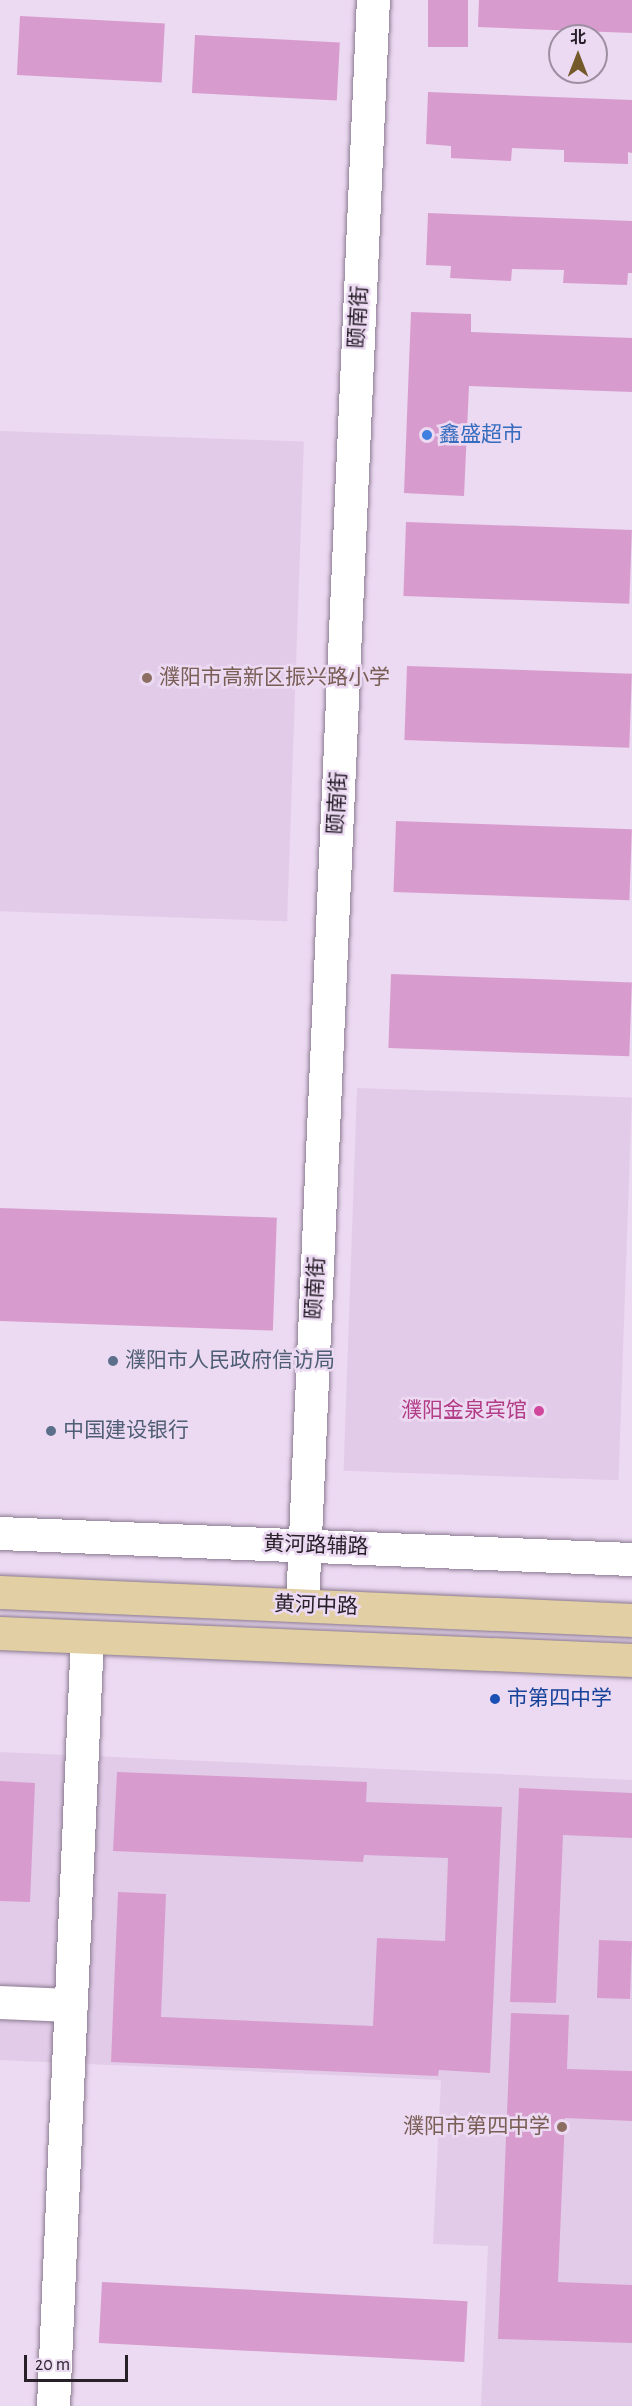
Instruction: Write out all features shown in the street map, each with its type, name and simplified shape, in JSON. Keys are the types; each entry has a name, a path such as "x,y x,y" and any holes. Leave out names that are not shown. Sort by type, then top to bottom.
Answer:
{"main road":[{"name":"黄河中路","path":"0,1592 632,1620"},
{"name":"黄河中路","path":"0,1633 632,1660"}],"street":[{"name":"颐南街","path":"302,1605 373,0"},
{"name":"黄河路辅路","path":"0,1533 632,1559"},
{"path":"53,2406 87,1637"},
{"path":"0,2002 70,2005"}],"shaded area":[{"name":"濮阳市高新区振兴路小学","path":"0,431 304,442 287,921 0,911"},
{"path":"357,1088 632,1098 618,1480 344,1471"},
{"path":"0,1752 632,1780 632,2406 481,2406 488,2246 433,2244 441,2080 0,2060"}],"building":[{"path":"428,0 468,0 468,47 428,47"},
{"path":"479,0 632,0 632,33 608,32 608,24 548,24 548,30 478,27"},
{"path":"20,16 165,24 162,83 17,75"},
{"path":"195,35 340,43 337,101 192,93"},
{"path":"428,92 632,100 632,153 628,152 628,164 564,162 564,150 512,148 511,161 451,158 451,146 426,144"},
{"path":"428,213 632,221 632,273 628,273 627,285 563,283 564,270 512,269 511,281 450,278 451,266 426,265"},
{"path":"411,312 471,314 471,332 632,338 632,392 469,386 464,496 404,493"},
{"path":"406,522 632,530 629,604 403,596"},
{"path":"407,666 632,674 629,748 404,740"},
{"path":"396,821 632,829 629,900 394,892"},
{"path":"391,974 632,982 629,1056 388,1048"},
{"path":"0,1208 277,1218 273,1331 0,1321"},
{"path":"117,1772 367,1782 366,1802 502,1807 490,2073 439,2070 438,2076 111,2062 118,1892 166,1894 161,2017 373,2026 377,1938 445,1941 448,1858 364,1855 363,1862 113,1851"},
{"path":"0,1781 35,1783 30,1902 0,1901"},
{"path":"519,1788 632,1793 632,1838 563,1835 556,2003 510,2002"},
{"path":"599,1940 632,1941 630,1999 597,1998"},
{"path":"511,2013 569,2015 567,2069 632,2071 632,2121 565,2118 558,2282 632,2285 632,2343 498,2339"},
{"path":"102,2282 467,2301 464,2362 99,2343"}],"place":[{"name":"鑫盛超市","path":"427,435"},
{"name":"濮阳市高新区振兴路小学","path":"147,678"},
{"name":"濮阳市人民政府信访局","path":"113,1361"},
{"name":"濮阳金泉宾馆","path":"539,1411"},
{"name":"中国建设银行","path":"51,1431"},
{"name":"市第四中学","path":"495,1699"},
{"name":"濮阳市第四中学","path":"562,2127"}]}
